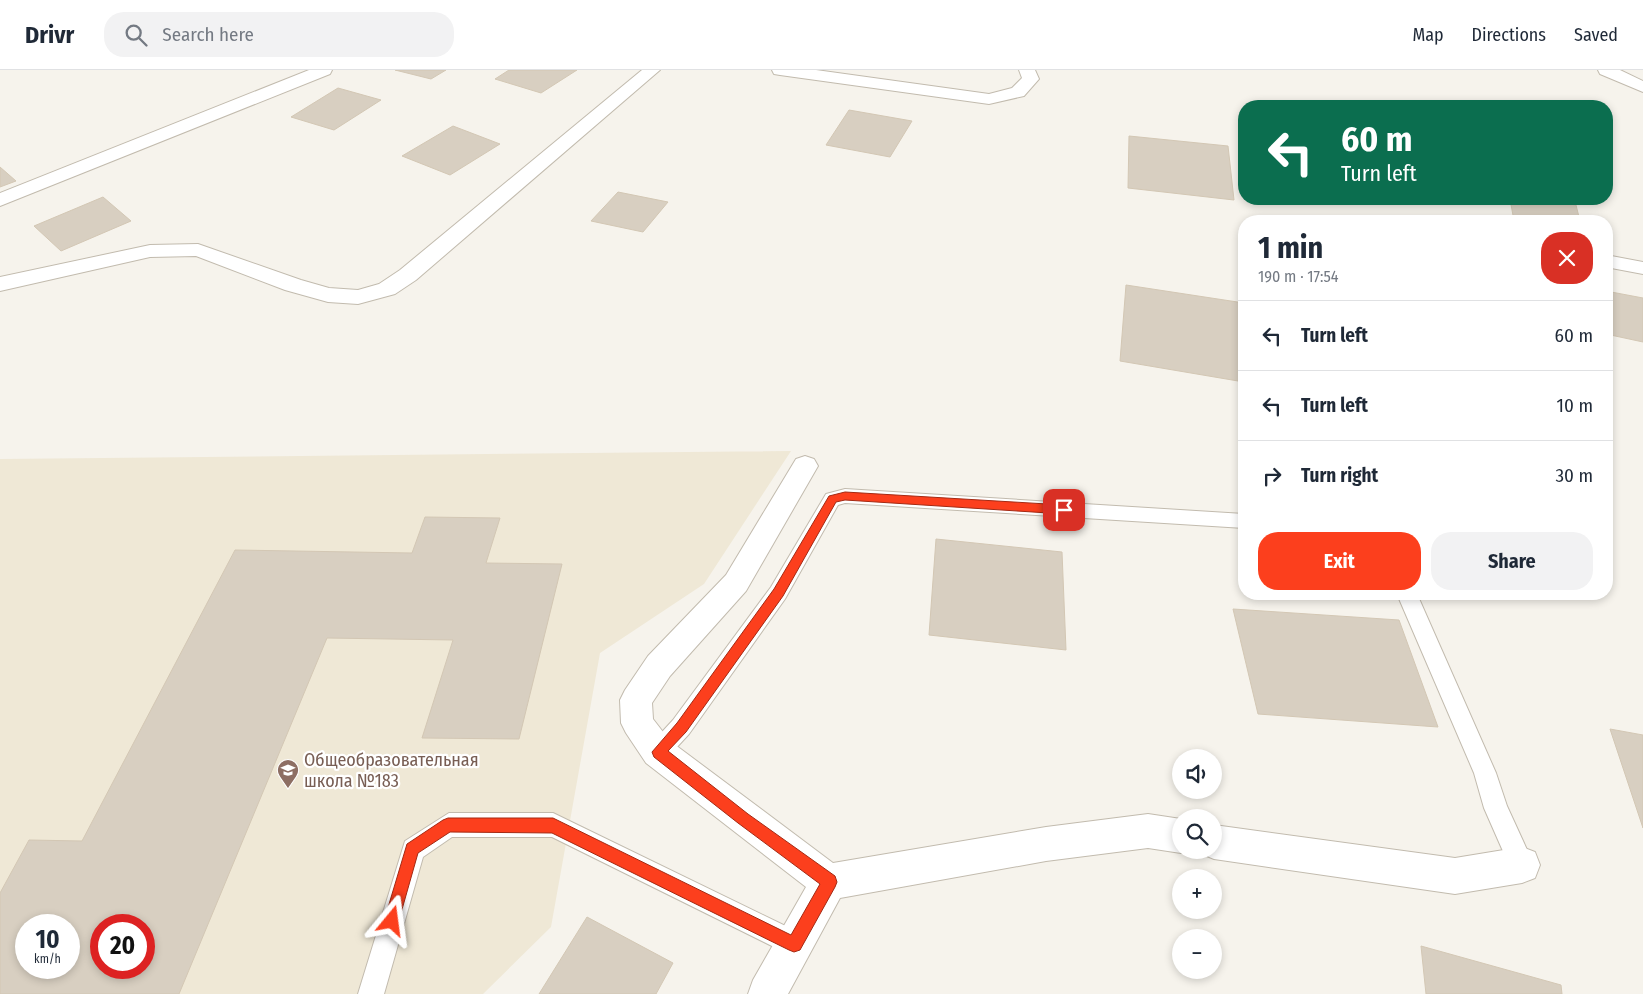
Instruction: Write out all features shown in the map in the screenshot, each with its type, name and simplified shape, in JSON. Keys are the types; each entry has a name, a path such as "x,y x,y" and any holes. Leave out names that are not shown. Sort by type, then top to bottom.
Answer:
{"street":[{"path":"0,200 324,70"},
{"path":"0,284 150,251 198,250 293,286 328,295 358,298 387,289 408,275 652,70"},
{"path":"780,70 989,99 1018,92 1031,80 1027,70"},
{"path":"1606,70 1643,87"},
{"path":"1613,262 1643,268"},
{"path":"806,466 736,583 659,666 636,700 637,723 658,752 829,882 1046,844 1148,831 1172,835"},
{"path":"1222,843 1455,876 1522,865"},
{"path":"767,994 829,882"}],"lane":[{"path":"658,752 681,728 778,593 832,499 845,496 1238,521"},
{"path":"1410,600 1485,773 1496,808 1522,865"},
{"path":"371,994 412,849 448,825 553,826 794,944"}],"shaded area":[{"name":"Общеобразовательная школа №183","path":"791,451 704,584 600,653 551,927 483,994 0,994 0,459"}],"building":[{"path":"395,70 446,70 431,79"},
{"path":"509,70 577,70 541,93 495,79"},
{"path":"338,88 381,100 334,130 291,117"},
{"path":"849,110 912,121 890,157 826,145"},
{"path":"453,126 500,144 450,175 402,156"},
{"path":"1129,136 1228,146 1234,200 1128,188"},
{"path":"0,167 16,181 0,187"},
{"path":"618,192 668,202 643,232 591,221"},
{"path":"103,197 131,221 61,251 34,226"},
{"path":"1511,205 1576,205 1578,215 1513,215"},
{"path":"1126,285 1238,302 1238,381 1120,361"},
{"path":"1613,292 1643,298 1643,342 1613,336"},
{"path":"425,517 500,518 486,563 562,564 519,739 422,738 453,640 327,638 179,994 0,994 0,893 29,840 82,841 235,550 412,553"},
{"path":"936,539 1062,552 1066,650 929,635"},
{"path":"1233,609 1399,620 1438,727 1258,714"},
{"path":"1610,729 1643,735 1643,828"},
{"path":"587,917 673,963 656,994 539,994"},
{"path":"1421,946 1561,985 1562,994 1426,994"}],"place":[{"name":"Общеобразовательная школа №183","path":"288,789"}],"route":[{"path":"392,921 412,849 448,825 553,826 794,944 829,882 658,752 681,728 778,593 832,499 845,496 1064,510"}]}
